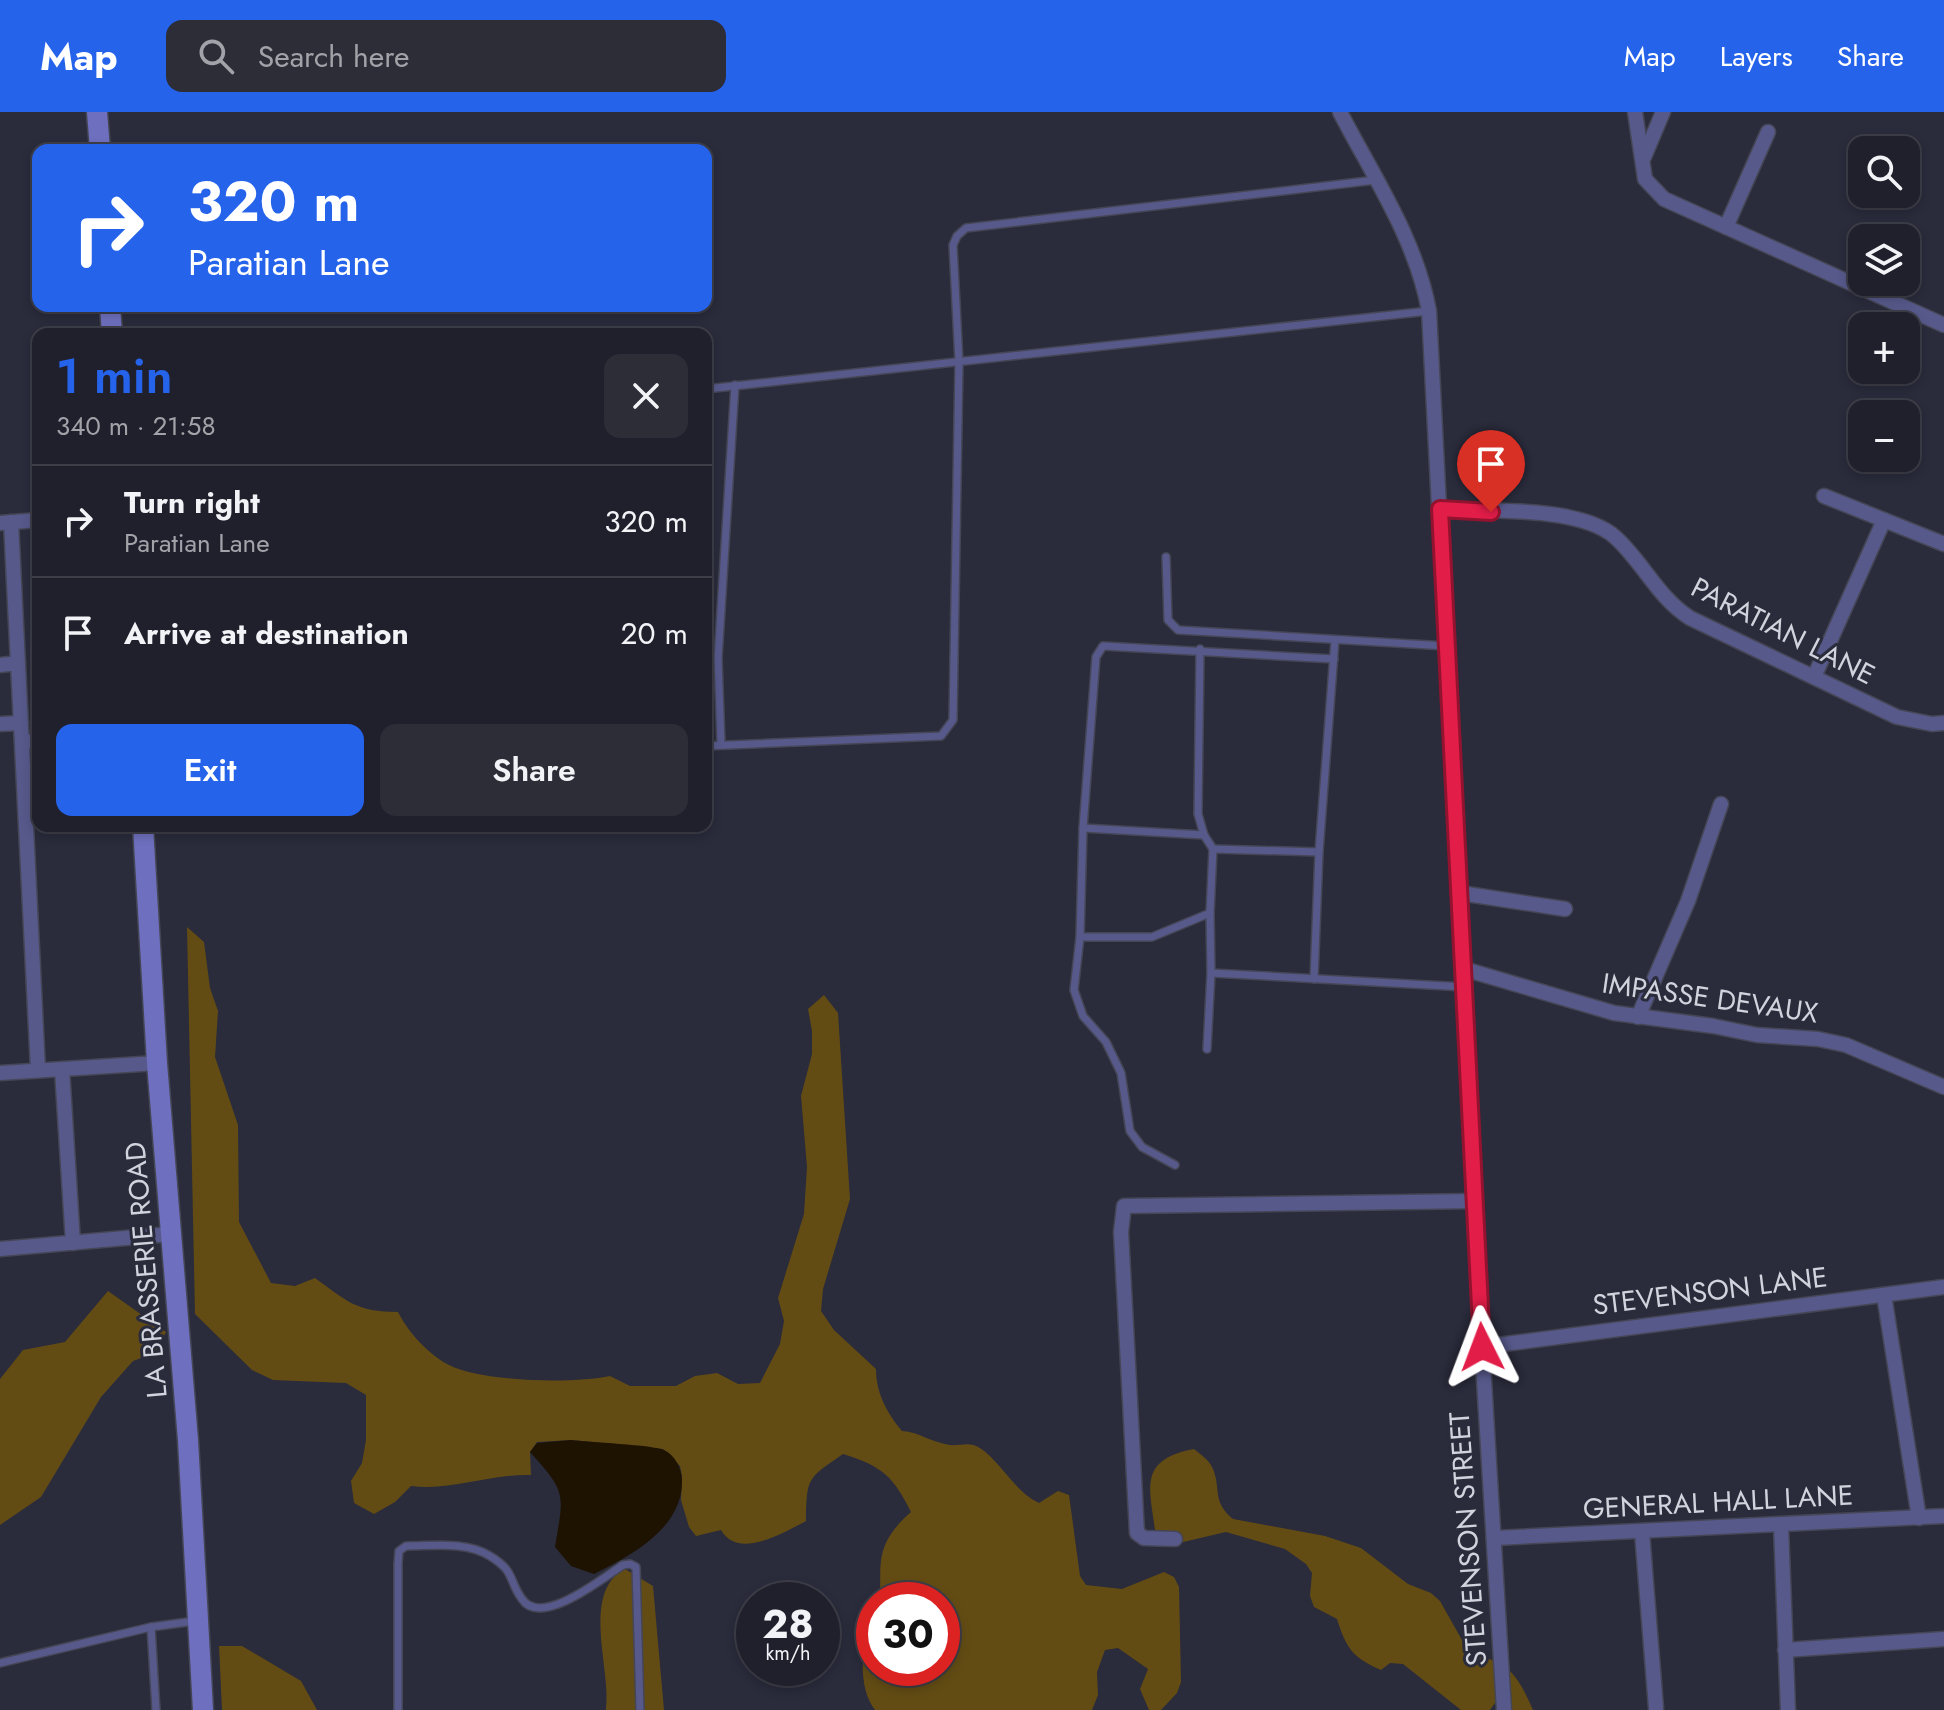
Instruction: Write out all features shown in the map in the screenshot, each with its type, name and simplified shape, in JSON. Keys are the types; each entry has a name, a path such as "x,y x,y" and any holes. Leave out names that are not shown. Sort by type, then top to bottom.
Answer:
{"main road":[{"path":"97,112 100,144"},
{"name":"LA BRASSERIE ROAD","path":"143,832 157,1063 188,1440 203,1710"}],"street":[{"name":"STEVENSON STREET","path":"1340,112 1412,248 1423,278 1429,311 1482,1347 1504,1710"},
{"path":"1635,112 1645,179 1664,199 1944,325"},
{"path":"1644,158 1663,112"},
{"path":"1726,227 1768,132"},
{"path":"1824,496 1944,544"},
{"name":"PARATIAN LANE","path":"1440,509 1568,516 1589,522 1612,534 1672,607 1690,618 1897,717 1932,724 1944,723"},
{"path":"32,520 6,522 7,572 16,617 38,1070"},
{"path":"1814,677 1884,520"},
{"path":"0,618 16,617"},
{"path":"0,665 18,663"},
{"path":"0,724 21,723"},
{"path":"22,742 32,741"},
{"path":"1638,1017 1688,901 1721,804"},
{"path":"1460,893 1565,909"},
{"name":"IMPASSE DEVAUX","path":"1464,969 1573,1003 1638,1017 1846,1045 1944,1087"},
{"path":"0,1073 157,1063"},
{"path":"62,1069 73,1243"},
{"path":"1175,1539 1144,1538 1137,1533 1121,1232 1124,1206 1475,1201"},
{"path":"0,1249 171,1234"},
{"name":"STEVENSON LANE","path":"1482,1347 1944,1287"},
{"path":"1884,1295 1919,1518"},
{"name":"GENERAL HALL LANE","path":"1495,1538 1944,1516"},
{"path":"1781,1526 1788,1710"},
{"path":"1642,1532 1656,1708"},
{"path":"1785,1650 1944,1639"}],"lane":[{"path":"712,746 941,736 953,720 959,362 953,245 966,228 1376,180"},
{"path":"712,388 1429,311"},
{"path":"721,745 718,658 735,385"},
{"path":"1166,557 1168,620 1178,630 1447,646"},
{"path":"1314,979 1319,852 1335,640"},
{"path":"1175,1165 1142,1147 1130,1131 1121,1073 1106,1042 1083,1016 1074,990 1080,937 1083,828 1096,657 1103,646 1200,649 1334,659"},
{"path":"1200,649 1198,814 1204,835 1213,849 1207,1049"},
{"path":"1083,828 1204,835"},
{"path":"1213,849 1319,852"},
{"path":"1080,937 1152,937 1210,913"},
{"path":"1211,973 1465,987"},
{"path":"398,1710 399,1551 406,1546 464,1546 489,1555 511,1572 522,1600 532,1608 549,1609 623,1565 636,1567 640,1710"},
{"path":"0,1663 151,1627 197,1621"},
{"path":"151,1627 156,1710"}],"shaded area":[{"path":"187,927 204,942 210,988 218,1011 215,1057 238,1125 239,1222 271,1283 295,1286 315,1278 344,1299 362,1307 398,1312 420,1342 449,1365 464,1371 505,1378 552,1381 610,1376 630,1386 676,1386 695,1376 717,1373 738,1384 760,1383 780,1344 784,1321 778,1298 804,1214 807,1167 801,1096 812,1054 808,1009 824,995 838,1013 850,1199 823,1289 821,1311 834,1330 876,1369 883,1402 902,1431 944,1444 976,1446 988,1454 1022,1491 1039,1503 1058,1491 1069,1495 1080,1576 1086,1585 1122,1589 1164,1572 1174,1577 1179,1587 1181,1682 1177,1693 1161,1710 1149,1710 1140,1689 1148,1669 1118,1648 1105,1650 1097,1672 1098,1695 1092,1710 875,1710 865,1686 960,1686 960,1582 880,1582 881,1561 887,1540 911,1512 892,1481 877,1468 843,1454 811,1480 806,1521 773,1537 749,1544 729,1539 721,1530 696,1536 689,1527 681,1500 680,1466 663,1449 571,1440 537,1442 530,1452 531,1475 441,1486 411,1486 395,1502 374,1514 354,1503 351,1481 362,1463 366,1440 366,1395 346,1383 273,1380 252,1370 195,1314"},
{"path":"108,1291 166,1332 155,1353 133,1361 101,1397 41,1497 0,1525 0,1379 23,1350 65,1342"},
{"path":"571,1440 658,1448 675,1459 682,1476 680,1497 665,1526 639,1549 594,1574 571,1566 555,1547 560,1495 551,1477 530,1452 537,1443"},
{"path":"1194,1449 1211,1464 1219,1500 1233,1519 1325,1536 1361,1548 1408,1584 1431,1593 1440,1601 1471,1656 1494,1661 1511,1672 1533,1710 1505,1710 1495,1703 1490,1710 1461,1710 1403,1664 1390,1663 1381,1670 1364,1661 1347,1645 1337,1619 1314,1607 1310,1596 1312,1573 1306,1564 1285,1549 1226,1532 1166,1546 1156,1538 1151,1480 1162,1461"},
{"path":"625,1569 653,1586 664,1710 606,1710 601,1613 604,1595 612,1580"},
{"path":"219,1646 242,1646 301,1681 317,1710 222,1710"}],"route":[{"path":"1482,1347 1440,509 1491,512"}]}
